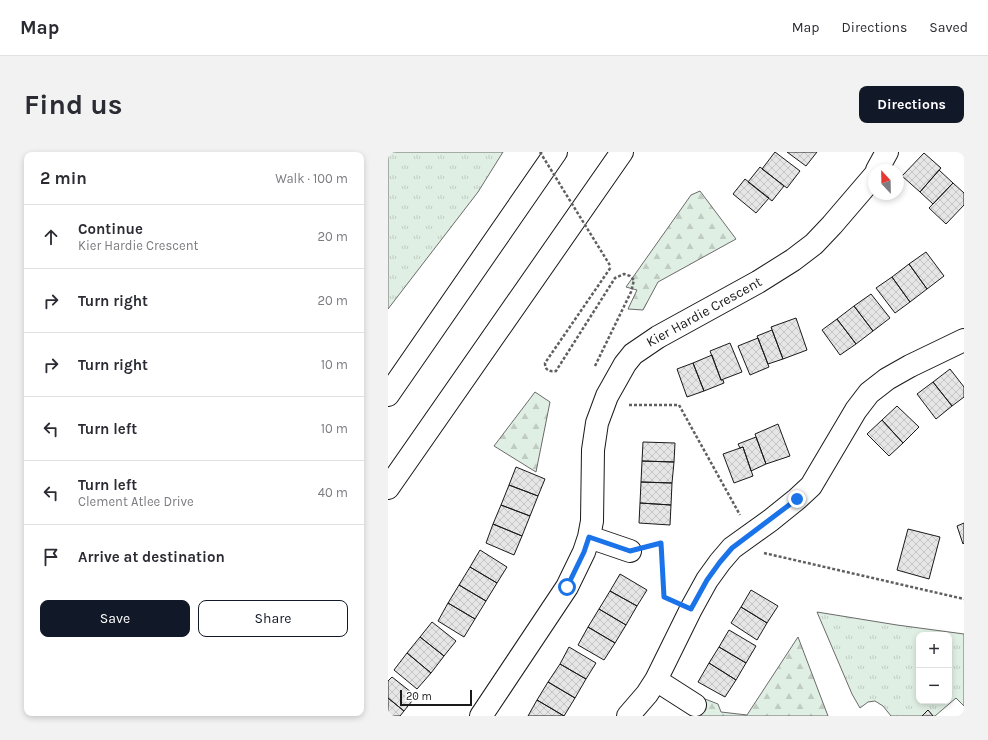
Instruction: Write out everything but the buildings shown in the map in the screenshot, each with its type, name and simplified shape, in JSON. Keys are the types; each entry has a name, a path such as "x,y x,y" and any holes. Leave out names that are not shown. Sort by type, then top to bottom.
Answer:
{"main road":[{"path":"388,395 556,152"},
{"path":"388,488 622,152"},
{"path":"880,164 887,152"},
{"name":"Kier Hardie Crescent","path":"481,716 567,587 584,552 592,521 593,450 597,423 607,396 625,364 633,354 642,347 674,327 758,282 793,260 814,244 868,183"},
{"path":"628,716 647,694 656,680 691,609 707,580 720,562 732,548 797,499 811,486 856,410 869,393 887,379 910,366 964,340"},
{"path":"589,537 630,551"},
{"path":"656,680 695,705"}],"path":[{"path":"540,152 611,267 545,363 545,367 548,370 551,372 556,371 615,278 624,274 630,276 634,280 631,292 592,371"},
{"path":"607,396 628,405 679,405 760,553 964,598"},
{"path":"630,551 661,543 664,597 691,609"}],"green space":[{"path":"388,152 503,152 478,192 388,309"},
{"path":"700,191 736,239 658,282 643,310 628,309 637,290 626,287 691,195"},
{"path":"535,392 550,402 536,472 494,446"},
{"path":"817,612 949,632 916,632 916,704 949,704 935,716 933,716 928,710 922,716 891,716 883,706 875,701 868,702 860,708 852,694"},
{"path":"952,632 964,634 964,706 956,698 952,701"},
{"path":"798,637 828,716 695,716 705,699 718,704 721,712 747,715"}],"route":[{"path":"567,587 584,552 589,537 630,551 661,543 664,597 691,609 707,580 732,548 797,499"}]}
